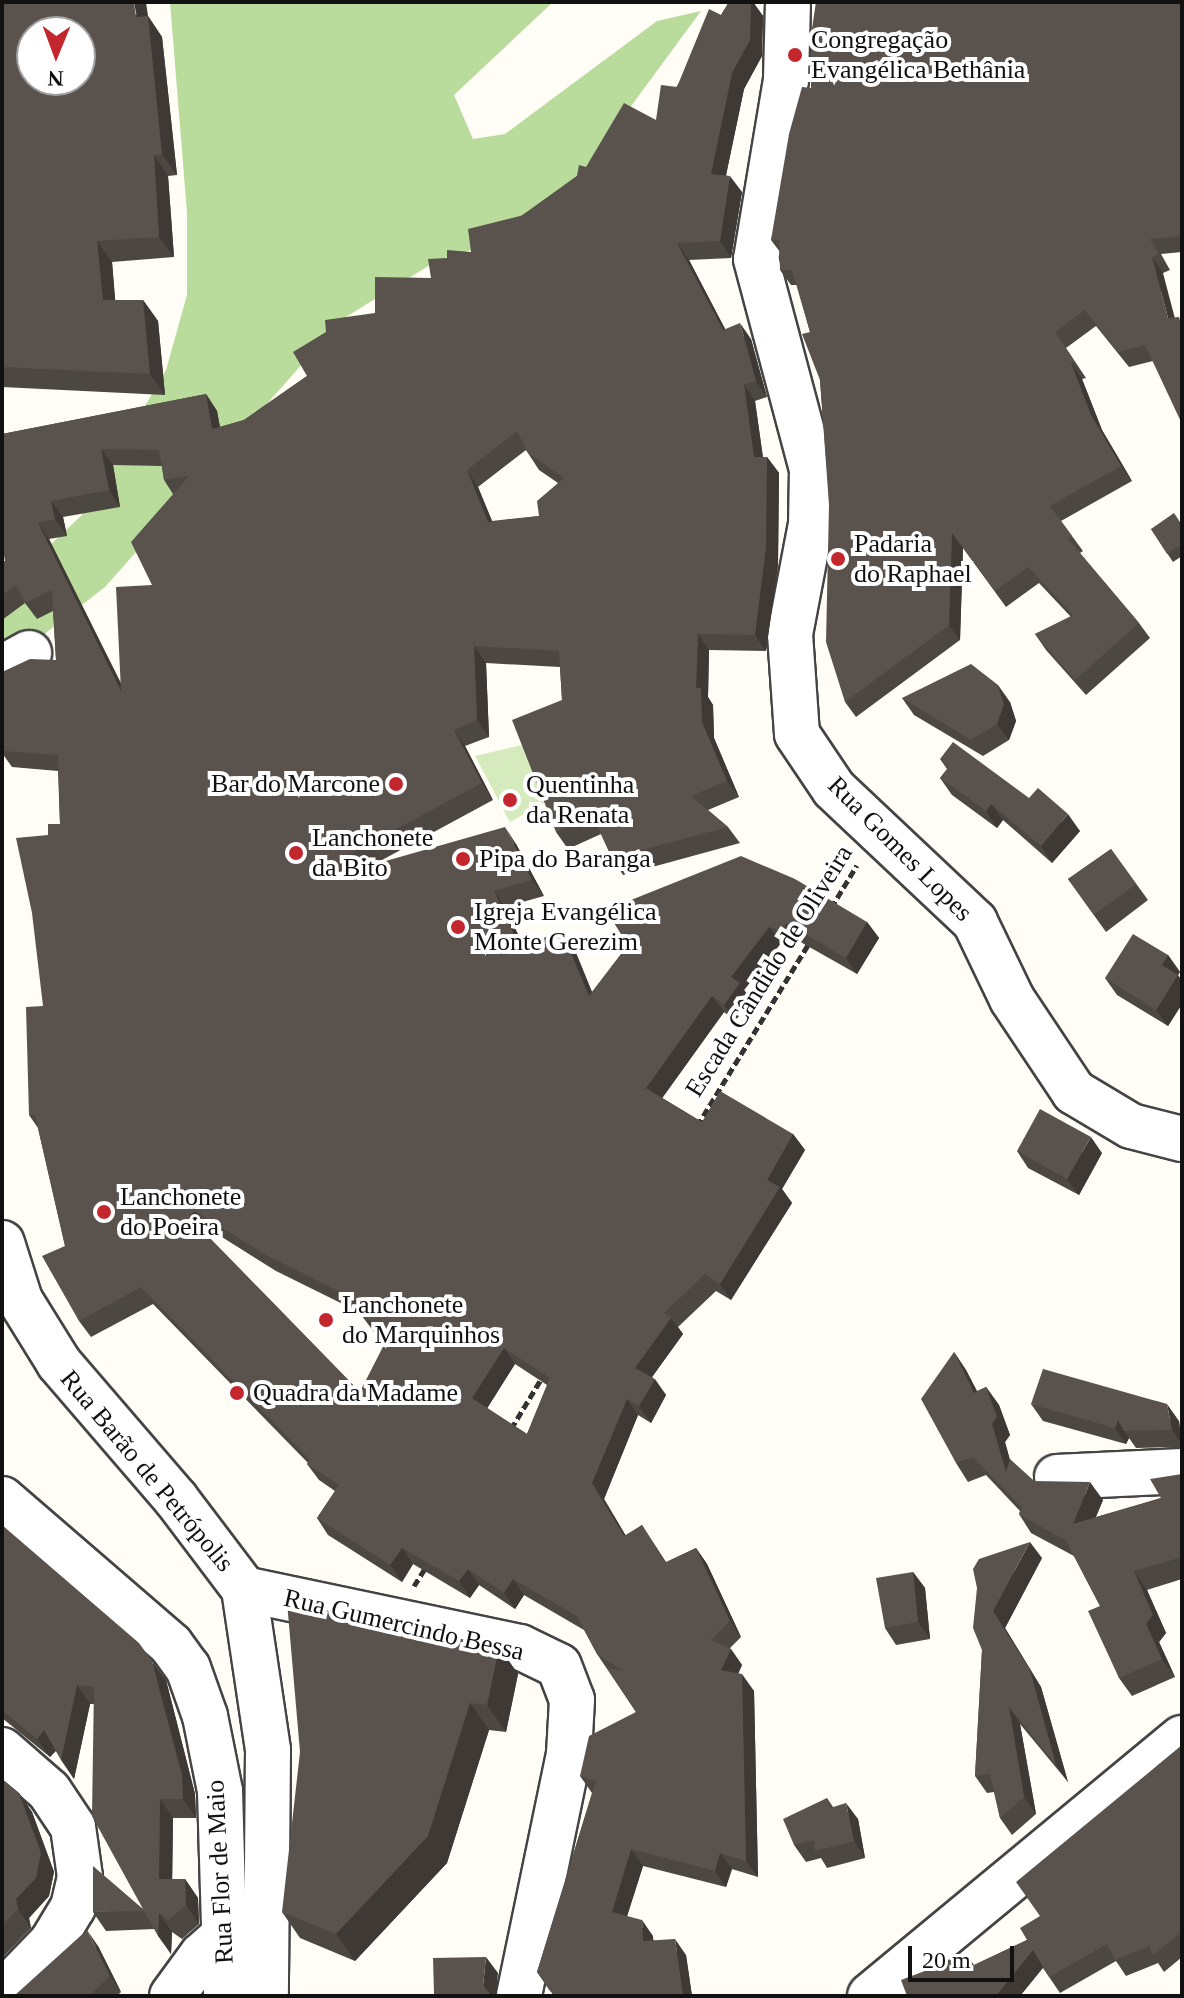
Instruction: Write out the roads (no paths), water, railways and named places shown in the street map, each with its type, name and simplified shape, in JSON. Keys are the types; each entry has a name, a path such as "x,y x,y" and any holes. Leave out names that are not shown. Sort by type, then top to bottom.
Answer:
{"street":[{"name":"Rua Gomes Lopes","path":"788,2 786,80 756,259 812,469 811,524 790,634 797,734 834,789 877,833 929,874 975,922 1012,999 1074,1092 1131,1126 1182,1139"},
{"name":"Rua Barão de Petrópolis","path":"2,1243 20,1300 59,1363 176,1499 244,1589 268,1750 266,1996"},
{"path":"1057,1477 1182,1471"},
{"name":"Rua Flor de Maio","path":"2,1499 171,1645 188,1668 205,1716 220,1791 226,1996"},
{"name":"Rua Gumercindo Bessa","path":"244,1589 520,1647 559,1666 572,1700 569,1754 519,1996"},
{"path":"870,1996 1182,1738"},
{"path":"2,1750 49,1791 73,1827 80,1877 73,1907 52,1942 2,1994"},
{"path":"172,1996 202,1955 223,1936"}],"place":[{"name":"Congregação Evangélica Bethânia","path":"795,55"},
{"name":"Padaria do Raphael","path":"838,559"},
{"name":"Bar do Marcone","path":"396,784"},
{"name":"Quentinha da Renata","path":"510,800"},
{"name":"Lanchonete da Bito","path":"296,853"},
{"name":"Pipa do Baranga","path":"463,859"},
{"name":"Igreja Evangélica Monte Gerezim","path":"458,927"},
{"name":"Lanchonete do Poeira","path":"104,1212"},
{"name":"Lanchonete do Marquinhos","path":"326,1320"},
{"name":"Quadra da Madame","path":"237,1393"}]}
